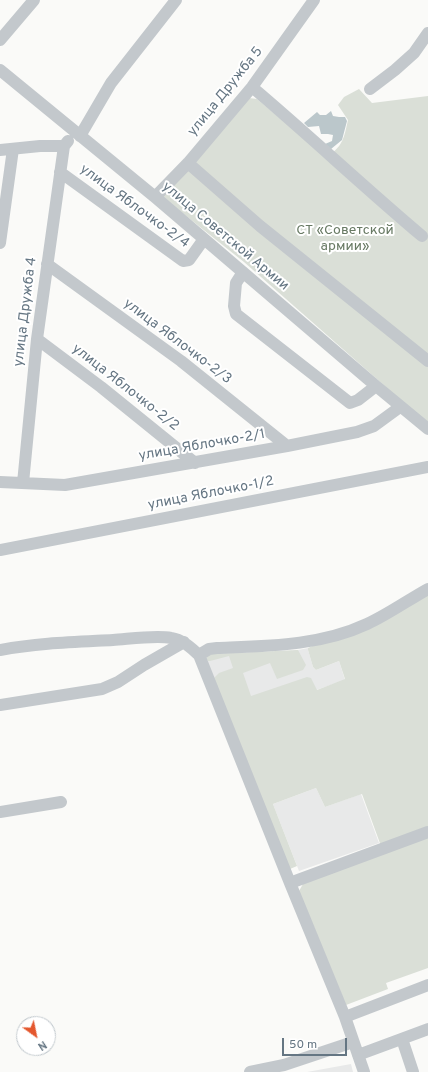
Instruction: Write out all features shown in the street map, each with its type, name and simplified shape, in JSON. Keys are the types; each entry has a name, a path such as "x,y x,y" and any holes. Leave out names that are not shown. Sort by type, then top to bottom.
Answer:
{"street":[{"path":"0,40 34,0"},
{"path":"0,150 40,146 64,146 78,134 111,83 176,0"},
{"name":"улица Дружба 5","path":"155,198 188,163 252,87 314,0"},
{"path":"370,89 414,53 428,32"},
{"name":"улица Советской Армии","path":"0,70 204,239 400,407 428,429"},
{"path":"252,87 302,129 376,198 422,236"},
{"name":"улица Дружба 4","path":"23,483 37,339 64,146"},
{"path":"0,242 13,149"},
{"path":"188,163 260,226 428,361"},
{"name":"улица Яблочко-2/4","path":"60,172 183,261 189,260 204,239"},
{"name":"улица Яблочко-2/3","path":"47,264 181,361 288,446"},
{"path":"243,272 236,283 234,306 236,314 350,403 358,400 376,386"},
{"name":"улица Яблочко-2/2","path":"37,339 101,387 195,463"},
{"name":"улица Яблочко-2/1","path":"0,482 65,485 288,446 357,432 374,426 400,407"},
{"name":"улица Яблочко-1/2","path":"0,550 428,467"},
{"path":"199,655 209,649 300,643 332,636 368,624 428,589"},
{"path":"0,650 20,646 136,638 170,638 184,642 199,655 345,1017 364,1072"},
{"path":"0,705 102,689 118,682 184,642"},
{"path":"0,812 61,802"},
{"path":"290,883 428,832"},
{"path":"345,1017 428,985"},
{"path":"358,1055 428,1028"},
{"path":"402,1039 413,1072"},
{"path":"250,1072 284,1065 354,1042"}],"shaded area":[{"path":"331,111 333,116 345,117 347,121 342,140 331,149 325,144 332,141 333,135 321,134 319,126 308,127 304,123 317,112 320,115 326,115"},
{"path":"308,648 313,667 316,670 339,661 345,680 248,714 229,715 206,658 207,656 298,650"},
{"path":"316,788 325,807 361,794 379,843 299,871 273,804"},
{"path":"351,1064 353,1072 307,1072"}],"green space":[{"name":"СТ «Советской армии»","path":"359,89 372,103 428,96 428,422 395,395 244,262 161,196 249,98 257,99 326,157 336,150 342,142 347,126 348,120 338,105 344,97"},
{"path":"428,593 428,828 381,846 362,794 325,807 316,788 273,804 297,866 290,869 214,678 219,673 233,668 229,656 210,661 206,658 209,654 298,650 306,665 303,670 277,679 270,663 243,673 251,696 307,677 311,678 317,690 345,679 339,661 316,670 313,667 308,648"},
{"path":"428,837 428,968 386,983 388,989 346,1005 299,891 303,884"}]}
